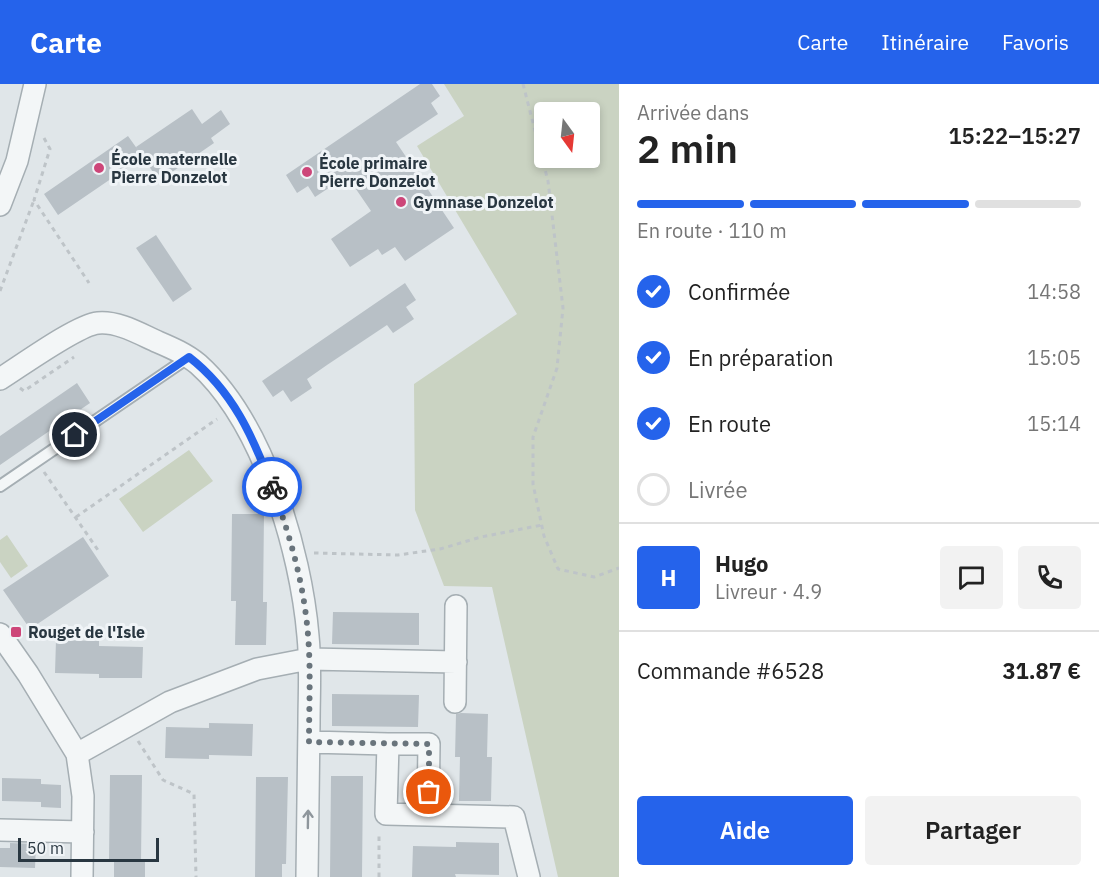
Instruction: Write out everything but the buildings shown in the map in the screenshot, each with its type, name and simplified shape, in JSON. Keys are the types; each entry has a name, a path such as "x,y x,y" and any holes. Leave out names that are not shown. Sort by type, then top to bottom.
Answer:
{"street":[{"path":"0,206 17,161 34,84"},
{"path":"0,379 83,327 99,323 117,325 189,357 217,383 235,407 255,441 280,508 303,590 309,659 307,877"},
{"path":"455,702 456,606"},
{"path":"0,634 28,674 77,754 83,796 82,877"},
{"path":"77,754 170,702 257,669 309,659 456,662"},
{"path":"309,742 429,744 428,815"},
{"path":"388,744 386,814 514,817 529,877"},
{"path":"0,830 82,832"}],"lane":[{"path":"0,486 189,357"}],"path":[{"path":"523,84 548,181 563,308 557,368 533,437 533,484 544,536 558,569 594,577 619,568"},
{"path":"0,291 51,148 40,130 41,112 29,108"},
{"path":"34,200 89,283"},
{"path":"76,518 235,407"},
{"path":"37,461 100,553"},
{"path":"294,552 398,555 440,549 481,537 542,525"},
{"path":"129,726 163,780 194,794 196,877"},
{"path":"379,877 380,823 386,814"}],"green space":[{"path":"444,84 619,84 619,877 558,877 492,587 444,586 415,510 414,384 517,314 417,146 464,116"},
{"path":"189,450 213,481 143,532 119,499"},
{"path":"7,535 28,566 11,578 0,562 0,540"}],"way so far":[{"path":"272,487 294,552 303,590 309,659 309,742 429,744 429,792"}],"place":[{"name":"École maternelle Pierre Donzelot","path":"99,168"},
{"name":"École primaire Pierre Donzelot","path":"307,172"},
{"name":"Gymnase Donzelot","path":"401,202"},
{"name":"Rouget de l'Isle","path":"16,632"}],"route":[{"path":"75,435 189,357 217,383 243,419 255,441 272,487"}]}
